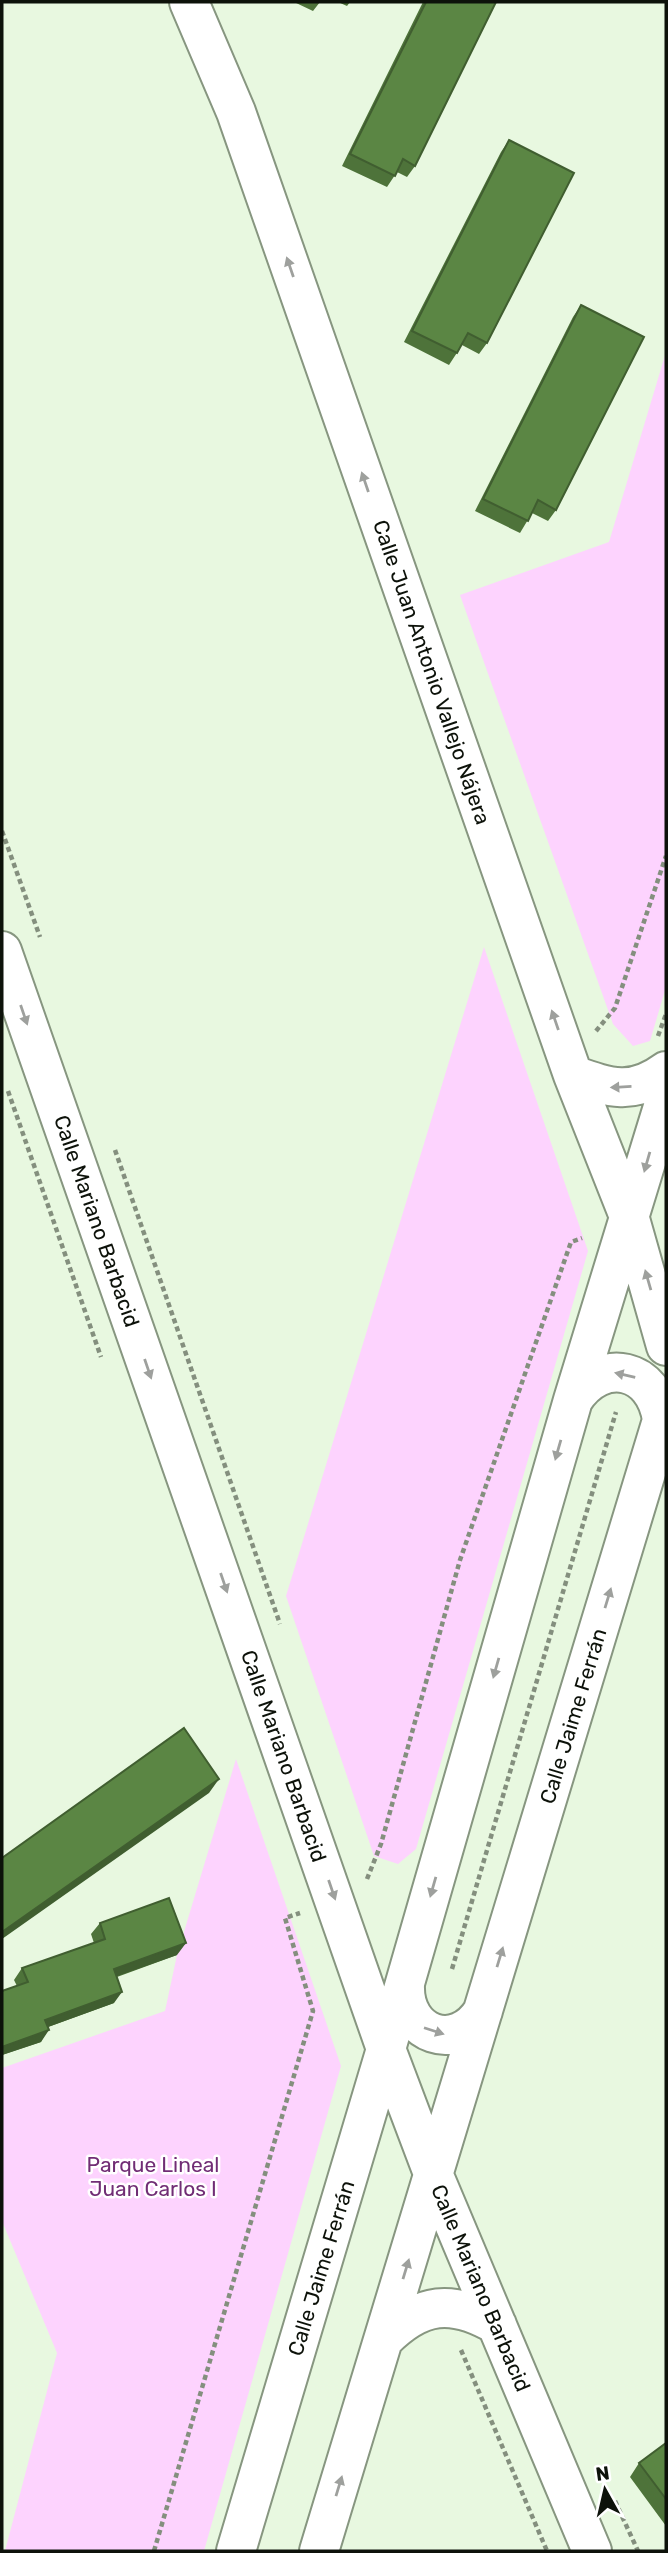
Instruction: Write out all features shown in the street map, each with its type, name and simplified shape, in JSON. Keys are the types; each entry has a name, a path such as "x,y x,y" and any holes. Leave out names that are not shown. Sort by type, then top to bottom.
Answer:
{"street":[{"name":"Calle Juan Antonio Vallejo Nájera","path":"189,2 236,112 582,1043 666,1346"},
{"name":"Calle Mariano Barbacid","path":"2,951 386,2049 434,2176 592,2551"},
{"path":"582,1043 610,1088 646,1086 661,1057"},
{"name":"Calle Jaime Ferrán","path":"236,2551 405,1985 573,1400 666,1097"},
{"name":"Calle Jaime Ferrán","path":"319,2551 664,1413 652,1390 641,1379 626,1373 610,1372 594,1377 581,1386 573,1400"},
{"path":"405,1985 408,2012 427,2030 453,2034 476,2022 484,2011"},
{"path":"384,2339 402,2321 425,2310 450,2306 475,2312 497,2325"}],"path":[{"path":"582,1043 615,1008 666,856"},
{"path":"661,1057 666,1014"},
{"path":"582,1043 602,1039"},
{"path":"6,1086 75,1286"},
{"path":"154,2551 313,2011 285,1918 362,1891 381,1844 469,1535 571,1242 592,1234"},
{"path":"451,1971 616,1412"},
{"path":"560,1444 646,1473"},
{"path":"460,2347 547,2551"}],"green space":[{"path":"666,352 666,987 650,1041 633,1046 613,1024 460,595 609,542"},
{"path":"484,947 588,1251 416,1849 398,1864 374,1856 286,1596"},
{"name":"Parque Lineal Juan Carlos I","path":"236,1759 341,2066 204,2551 5,2551 57,2353 2,2221 2,2068 165,2011 177,1955"}],"building":[{"path":"426,2 496,2 415,166 403,159 395,176 350,154"},
{"path":"509,140 574,173 487,343 468,333 457,353 412,331"},
{"path":"581,305 644,337 556,510 538,500 528,521 483,499"},
{"path":"184,1728 219,1779 2,1932 2,1858"},
{"path":"169,1898 186,1943 114,1969 122,1992 45,2020 49,2030 2,2047 2,1991 28,1982 22,1968 105,1939 100,1923"},
{"path":"666,2443 666,2499 639,2463"}]}
